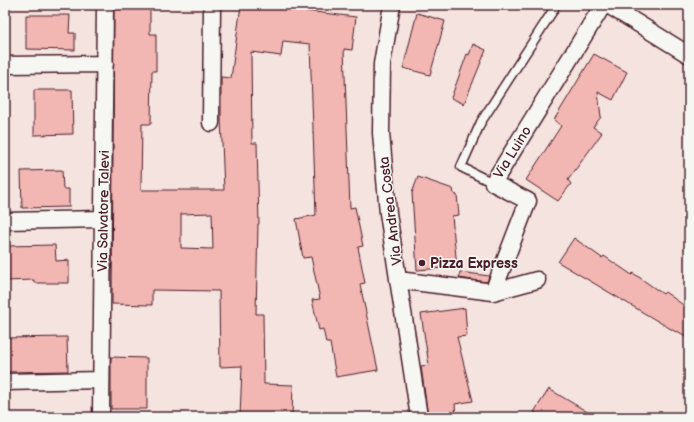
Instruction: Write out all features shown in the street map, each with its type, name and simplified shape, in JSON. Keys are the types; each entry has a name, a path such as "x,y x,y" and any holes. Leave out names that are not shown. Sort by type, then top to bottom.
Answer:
{"street":[{"name":"Via Salvatore Talevi","path":"100,417 105,5"},
{"path":"211,123 212,5"},
{"name":"Via Andrea Costa","path":"392,5 382,64 381,133 388,212 419,417"},
{"name":"Via Luino","path":"493,292 528,201 493,183 603,5"},
{"path":"608,5 689,55"},
{"path":"5,65 105,64"},
{"path":"5,221 103,219"},
{"path":"398,280 493,292 537,280"},
{"path":"5,382 101,380"}],"lane":[{"path":"493,183 461,167 481,122 554,9"}],"building":[{"path":"114,5 150,5 150,34 156,34 156,71 152,71 151,124 142,124 141,190 224,190 221,77 231,78 241,5 256,5 356,17 352,50 344,49 350,208 355,207 363,246 358,247 365,283 360,284 378,370 336,377 330,343 326,343 323,329 319,330 312,300 320,299 311,257 303,258 296,219 316,215 310,44 283,41 281,56 251,52 252,143 257,143 259,224 256,314 263,314 264,384 293,385 292,417 240,417 242,366 220,367 219,291 152,290 152,305 112,304","holes":["212,213 213,249 181,248 181,214"]},
{"path":"417,13 445,21 430,75 403,68"},
{"path":"26,15 70,15 69,33 75,33 75,50 26,49"},
{"path":"473,44 486,50 464,104 451,98 467,54 469,55"},
{"path":"594,54 627,72 613,100 598,92 601,117 593,127 602,133 568,180 571,184 558,201 526,180 561,126 554,120"},
{"path":"34,90 72,90 73,134 34,135"},
{"path":"62,170 63,189 69,189 69,207 22,208 21,171"},
{"path":"418,177 453,189 454,194 457,195 459,215 452,216 457,267 417,270 412,193"},
{"path":"574,238 602,258 604,256 632,275 633,273 663,294 665,292 689,309 689,338 677,331 676,332 558,262"},
{"path":"55,245 56,261 69,260 69,283 34,283 34,280 5,281 5,246"},
{"path":"460,272 489,276 487,282 459,278"},
{"path":"465,308 467,336 457,337 473,401 455,404 456,417 428,417 421,366 429,365 421,314"},
{"path":"67,337 68,371 5,372 5,338"},
{"path":"111,357 147,358 147,409 111,409"},
{"path":"549,389 596,417 543,417 534,412"}],"place":[{"name":"Pizza Express","path":"422,263"}]}
